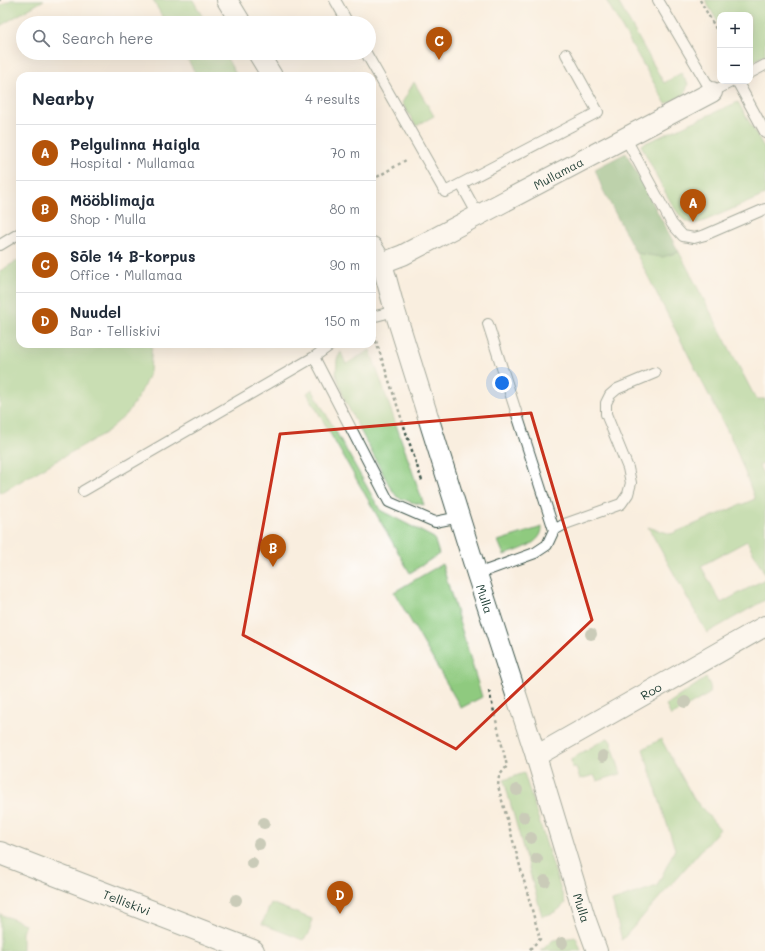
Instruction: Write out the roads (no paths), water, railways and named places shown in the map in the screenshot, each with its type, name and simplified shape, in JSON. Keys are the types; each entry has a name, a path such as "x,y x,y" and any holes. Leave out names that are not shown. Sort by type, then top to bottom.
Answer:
{"street":[{"path":"227,0 237,16"},
{"path":"262,60 270,72"},
{"name":"Mullamaa","path":"377,255 403,255 712,92"},
{"name":"Mulla","path":"377,255 597,951"},
{"name":"Roo","path":"536,756 765,626"},
{"name":"Telliskivi","path":"0,853 253,951"}],"lane":[{"path":"335,0 344,16"},
{"path":"658,0 712,92"},
{"path":"370,60 446,192 598,112 566,54"},
{"path":"753,71 765,65"},
{"name":"Mullamaa","path":"712,92 727,84"},
{"path":"738,84 765,132"},
{"path":"626,137 672,224 683,236 694,238 705,235 765,209"},
{"path":"461,184 478,215"},
{"path":"0,245 16,235"},
{"path":"376,316 395,311"},
{"path":"488,324 554,530"},
{"path":"83,491 326,348"},
{"path":"314,356 389,502 435,522 460,517"},
{"path":"477,574 536,553 547,545 554,530 565,524 621,504 628,494 631,482 628,468 606,414 606,403 610,395 617,389 655,373"}],"place":[{"name":"Sõle 14 B-korpus","path":"439,60"},
{"name":"Pelgulinna Haigla","path":"693,222"},
{"name":"Mööblimaja","path":"273,567"},
{"name":"Nuudel","path":"340,914"}]}
